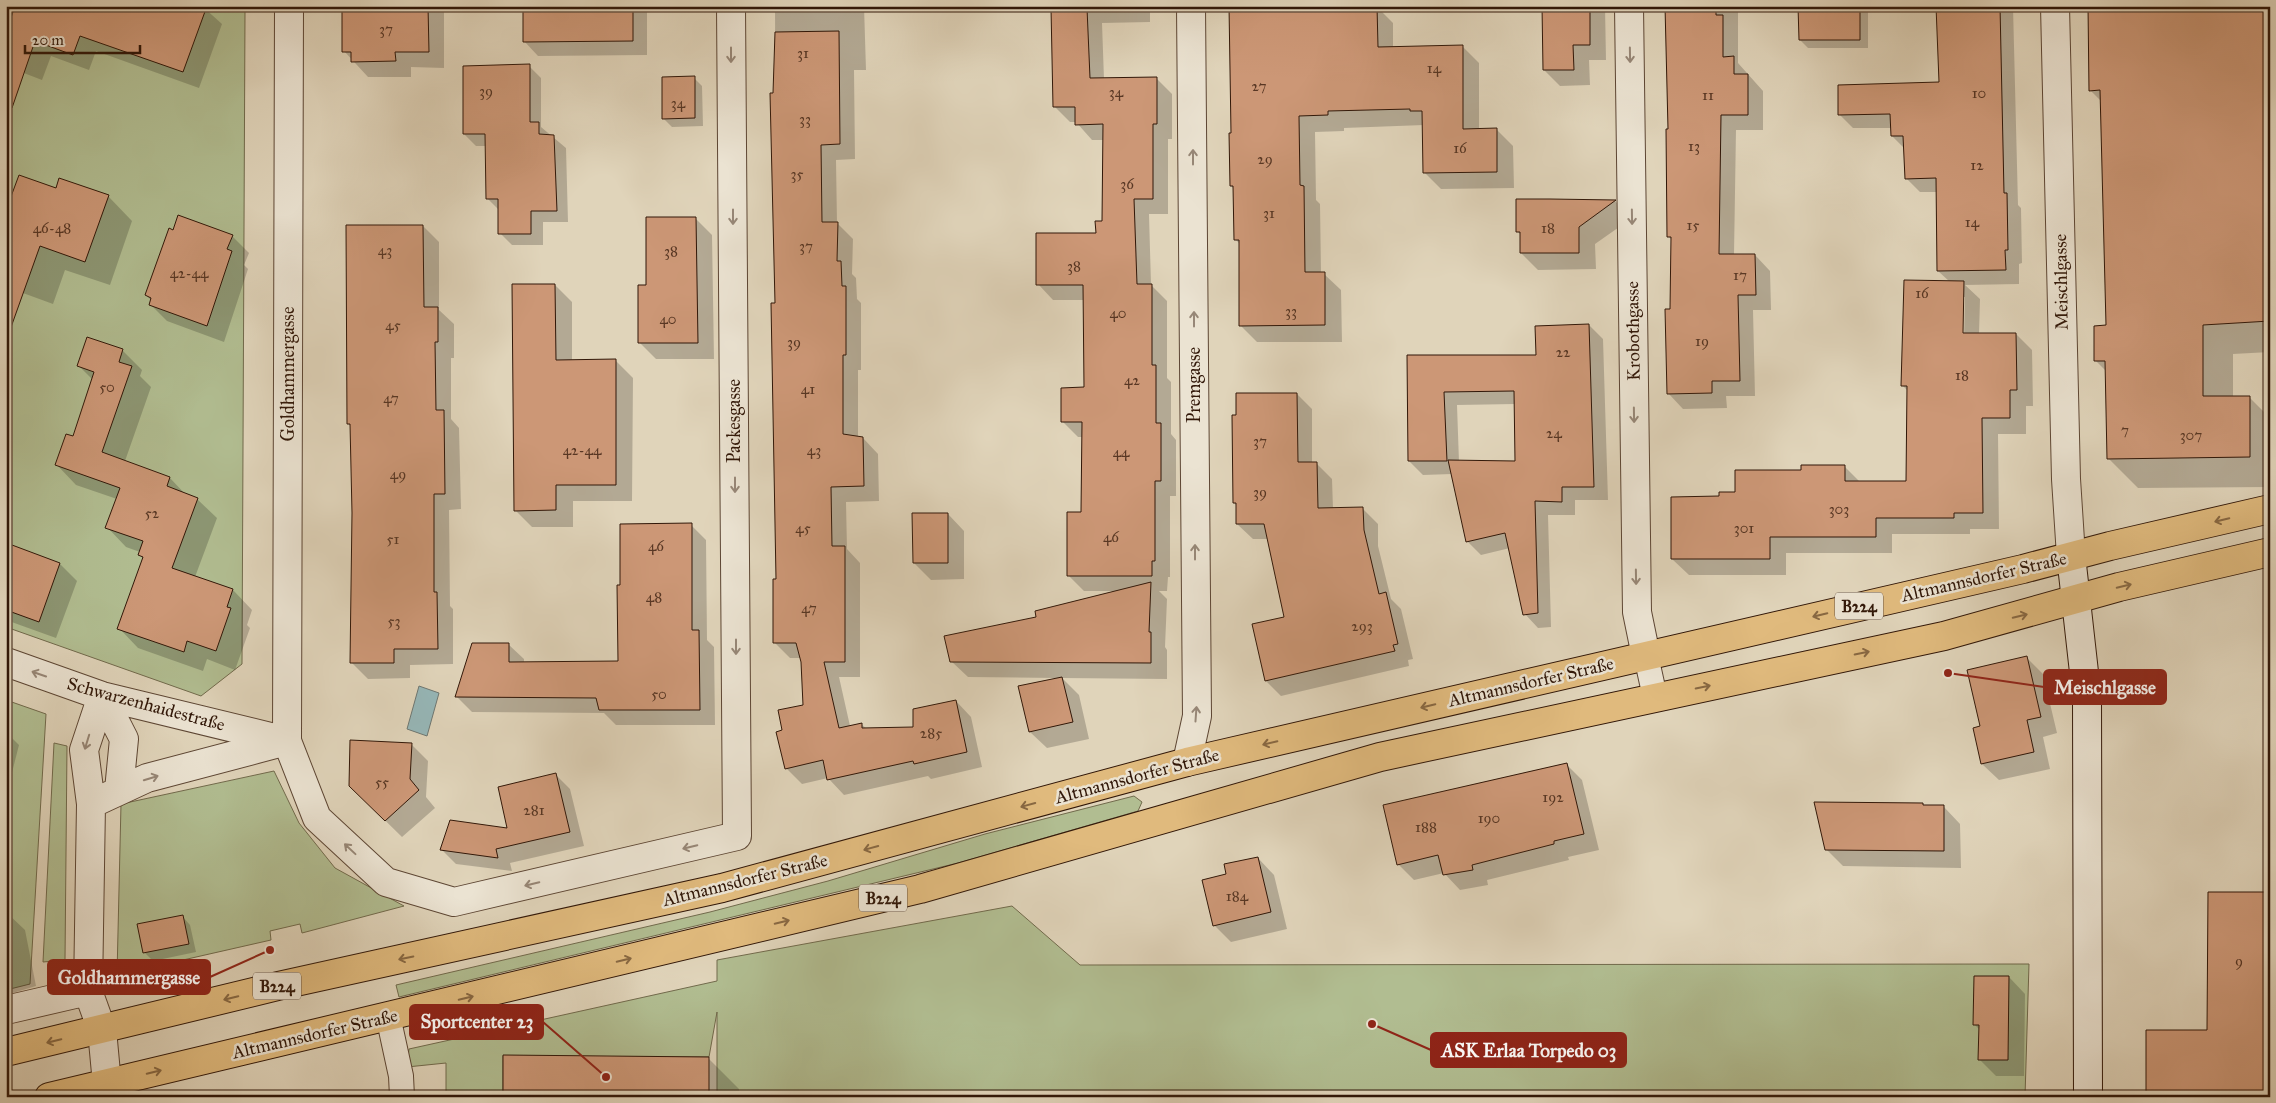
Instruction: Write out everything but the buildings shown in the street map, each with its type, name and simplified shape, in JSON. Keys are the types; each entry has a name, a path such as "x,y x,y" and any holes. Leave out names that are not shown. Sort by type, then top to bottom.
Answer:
{"main road":[{"name":"Altmannsdorfer Straße","path":"6,1052 278,986 722,888 1187,762 2270,510"},
{"name":"Altmannsdorfer Straße","path":"49,1097 106,1090 388,1016 920,889 1380,757 1655,696 1944,636 2119,587 2270,552"}],"street":[{"name":"Goldhammergasse","path":"289,6 287,741 317,818 386,882"},
{"name":"Packesgasse","path":"386,882 454,902 737,836 731,6"},
{"name":"Premgasse","path":"1187,762 1197,716 1192,6"},
{"name":"Krobothgasse","path":"1629,6 1637,612 1646,656"},
{"name":"Meischlgasse","path":"2055,6 2066,479 2087,700 2088,1097"},
{"name":"Schwarzenhaidestraße","path":"6,662 102,696 287,741"},
{"path":"102,696 124,739 119,790"},
{"path":"102,696 84,750 91,804 88,991 102,1030 106,1090"},
{"path":"91,804 147,778 287,741"},
{"path":"6,1010 88,991"}],"lane":[{"path":"1646,656 1655,696"},
{"path":"388,1016 401,1076 402,1097"}],"green space":[{"path":"6,6 241,6 245,12 242,664 201,696 6,627"},
{"path":"6,700 46,714 30,984 6,990"},
{"path":"54,743 67,746 65,960 43,962"},
{"path":"274,771 299,823 335,868 404,906 302,933 300,924 270,931 271,940 117,975 121,804"},
{"path":"1134,796 1142,802 1138,811 958,863 399,997 396,985 710,912 828,881 985,834"},
{"path":"1012,906 1080,965 2029,964 2025,1097 717,1097 717,1012 709,1057 503,1056 503,1097 446,1097 446,1063 407,1067 409,1049 717,981 717,960"}],"water":[{"path":"419,686 439,693 427,736 407,729"}],"place":[{"name":"Meischlgasse","path":"1948,673"},
{"name":"Goldhammergasse","path":"270,950"},
{"name":"ASK Erlaa Torpedo 03","path":"1372,1024"},
{"name":"Sportcenter 23","path":"606,1077"}]}
